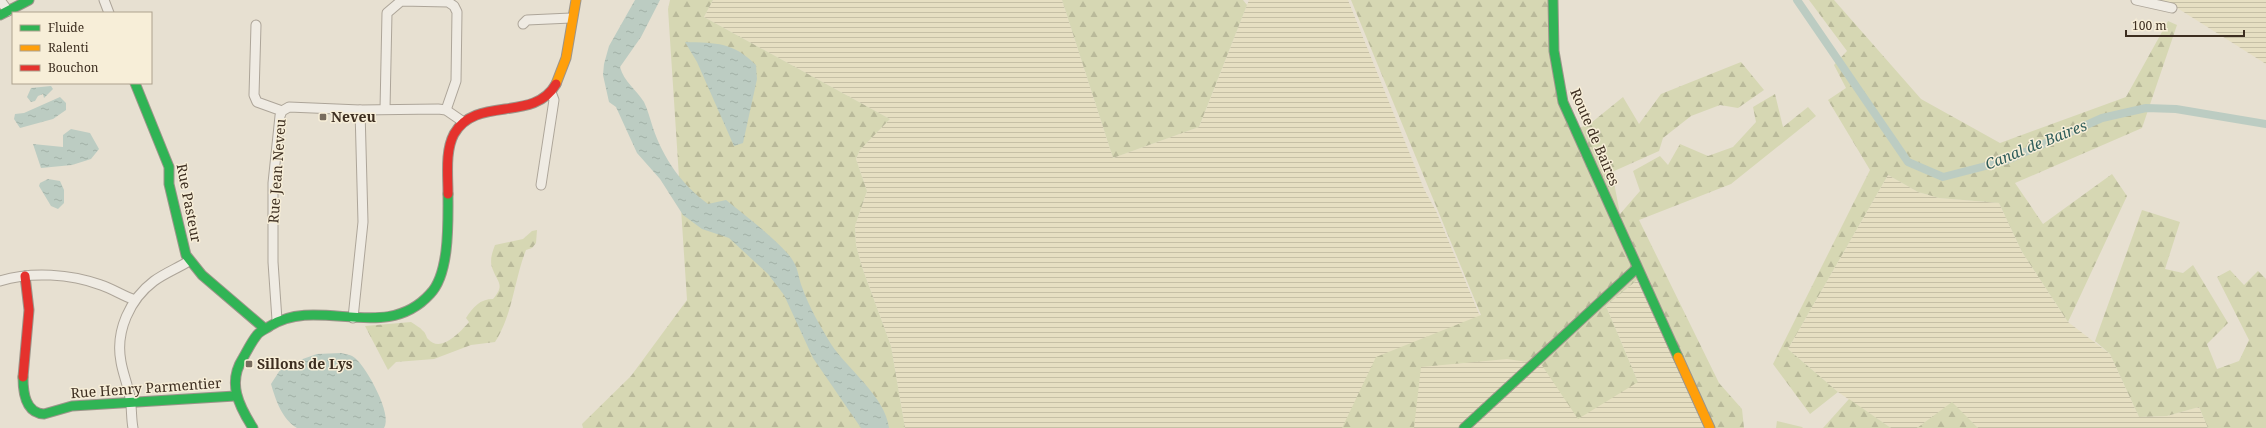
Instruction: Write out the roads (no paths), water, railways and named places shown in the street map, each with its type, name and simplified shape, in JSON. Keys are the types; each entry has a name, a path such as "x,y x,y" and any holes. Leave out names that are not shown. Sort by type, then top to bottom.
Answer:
{"street":[{"path":"0,0 4,13 29,0"},
{"path":"104,0 109,12"},
{"path":"253,428 239,407 235,396 238,369 243,357 264,328 277,320 302,315 388,319 398,316 424,302 436,287 444,258 450,142 456,128 462,121 470,116 530,105 551,92 562,72 571,18 576,0"},
{"name":"Route de Baires","path":"1553,0 1552,47 1562,96 1637,268 1710,428"},
{"path":"2136,0 2172,8"},
{"path":"385,109 387,13 401,1 448,2 454,6 457,12 456,81 446,110 462,121"},
{"path":"523,24 527,20 571,18"},
{"path":"256,25 254,95 257,102 282,111"},
{"name":"Rue Pasteur","path":"135,84 169,167 169,184 182,244 189,261 202,275 264,328"},
{"path":"541,185 554,100 551,92"},
{"name":"Rue Jean Neveu","path":"277,320 272,221 277,143 280,116 282,111 290,107 360,110 446,110"},
{"path":"353,318 363,222 360,110"},
{"name":"Rue Pasteur","path":"133,428 130,403 120,361 120,346 124,322 135,300 156,280 189,261"},
{"path":"1464,428 1637,268"},
{"path":"0,281 25,276 70,277 100,284 135,300"},
{"name":"Rue Henry Parmentier","path":"25,276 29,313 22,384 27,406 40,414 49,414 72,406 235,396"}],"water":[{"path":"635,0 660,0 641,37 620,67 624,77 644,102 662,150 674,170 699,197 708,204 726,200 766,233 788,254 796,266 800,282 811,309 831,344 881,405 889,428 861,428 813,358 784,295 768,274 729,238 702,229 683,215 660,179 637,153 616,107 609,102 603,75 604,64 609,46"},
{"path":"685,42 724,45 748,57 756,65 757,79 743,143 734,146 697,62"},
{"path":"51,86 53,89 44,98 43,94 38,96 35,101 31,102 27,97 31,88"},
{"path":"60,97 66,103 66,110 53,119 20,128 14,119 15,114 24,113"},
{"path":"71,129 90,133 99,149 91,159 72,165 41,168 33,144 63,147 63,135"},
{"path":"48,179 60,181 64,190 64,203 58,209 51,206 39,186 40,183"},
{"path":"341,353 355,358 372,381 385,413 386,422 384,428 297,428 287,420 284,415 277,403 271,384 280,370 297,361 317,354"}],"waterway":[{"name":"Canal de Baires","path":"1797,0 1908,162 1943,177 2005,161 2102,118 2146,108 2176,109 2266,124"}],"place":[{"name":"Neveu","path":"323,117"},
{"name":"Sillons de Lys","path":"249,364"}]}
